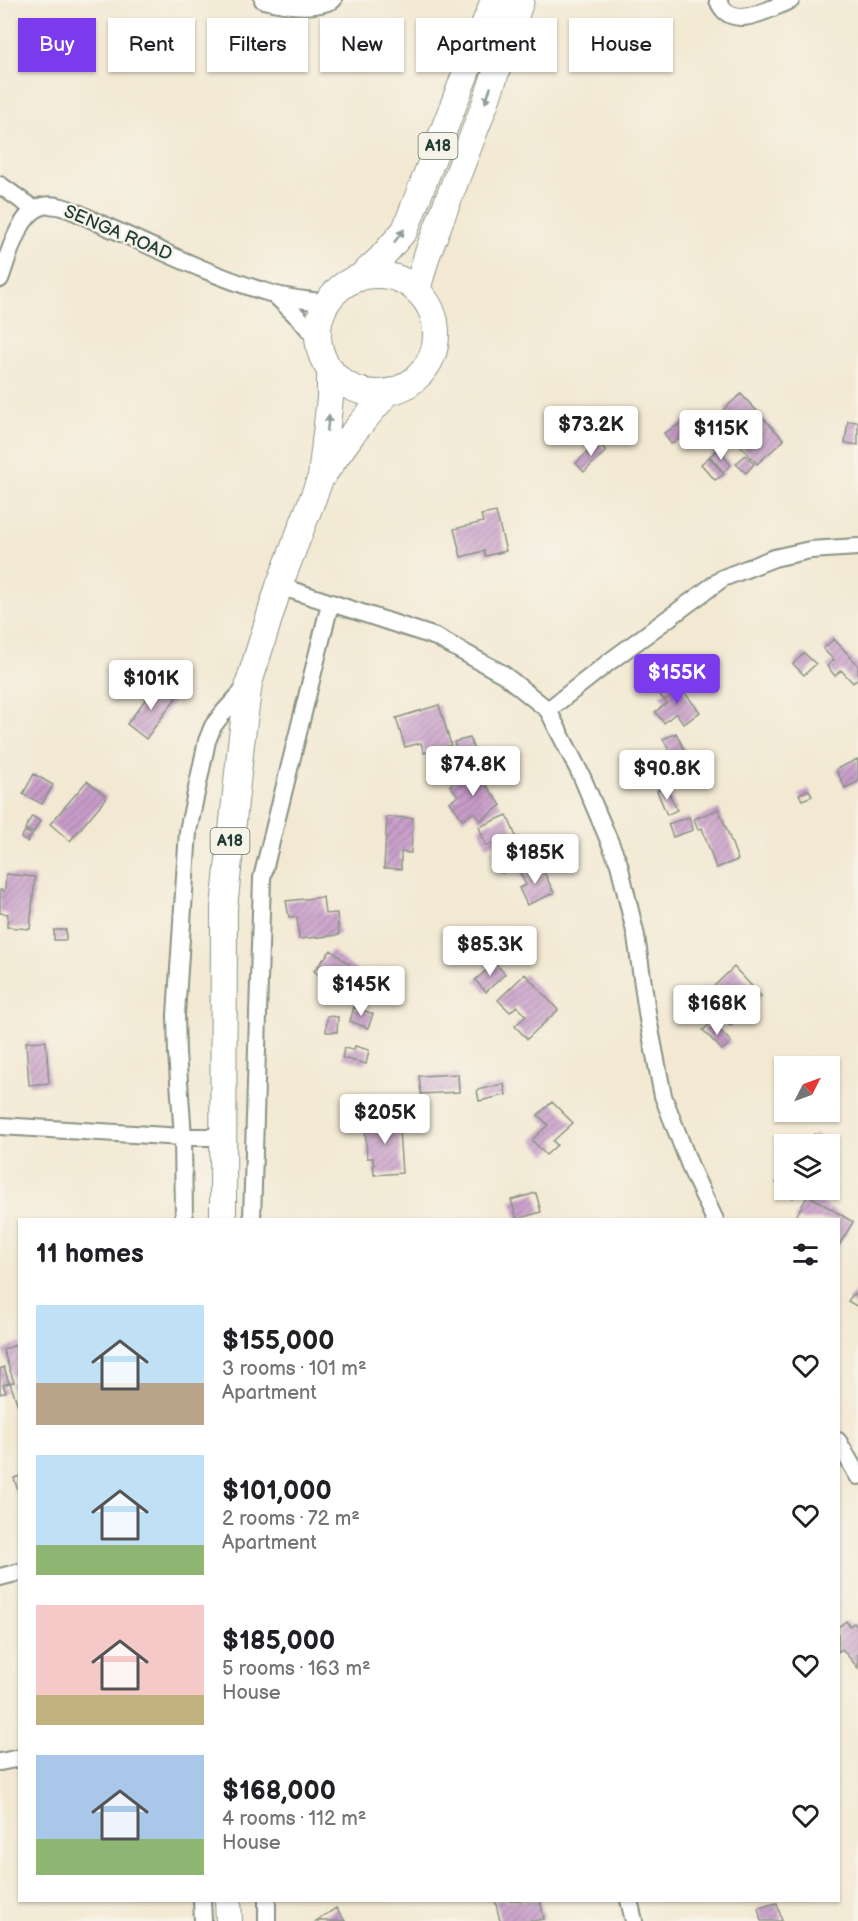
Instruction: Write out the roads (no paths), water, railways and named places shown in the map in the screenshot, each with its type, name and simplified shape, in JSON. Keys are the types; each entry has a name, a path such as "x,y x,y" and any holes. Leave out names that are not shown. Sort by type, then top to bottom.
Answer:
{"highway":[{"name":"A18","path":"327,303 341,287 359,278 380,259 405,230 494,0"},
{"name":"A18","path":"318,340 322,355 330,369 341,381 355,389 371,393 387,393 408,385 424,371 434,351 437,329 431,308 417,290 427,255 485,104 521,0"},
{"path":"359,278 379,275 400,279 417,290"},
{"path":"318,340 320,320 327,303"},
{"name":"A18","path":"223,1218 224,908 249,683 279,586 321,477 330,398 330,369"},
{"name":"A18","path":"321,477 353,433 387,393"},
{"path":"228,1902 229,1921"}],"street":[{"path":"263,0 301,6 333,0"},
{"path":"718,0 725,13 736,17 747,16 791,0"},
{"path":"0,185 35,210 17,233 0,279"},
{"name":"SENGA ROAD","path":"35,210 50,206 62,207 213,273 275,295 327,303"},
{"name":"SENGA ROAD","path":"275,295 318,340"},
{"path":"548,710 723,578 774,558 810,550 845,546 858,547"},
{"path":"279,586 436,637 502,674 548,710 582,777 619,864 636,936 648,1019 663,1096 692,1171 714,1218"},
{"path":"252,1218 262,878 330,604"},
{"path":"184,1218 183,1137 176,1015 188,831 207,741 213,726 249,683"},
{"path":"0,1126 183,1137 224,1137"},
{"path":"840,1444 858,1476"},
{"path":"0,1576 18,1572"},
{"path":"0,1762 18,1758"},
{"path":"202,1902 203,1921"},
{"path":"267,1902 267,1921"},
{"path":"629,1902 634,1921"}]}
